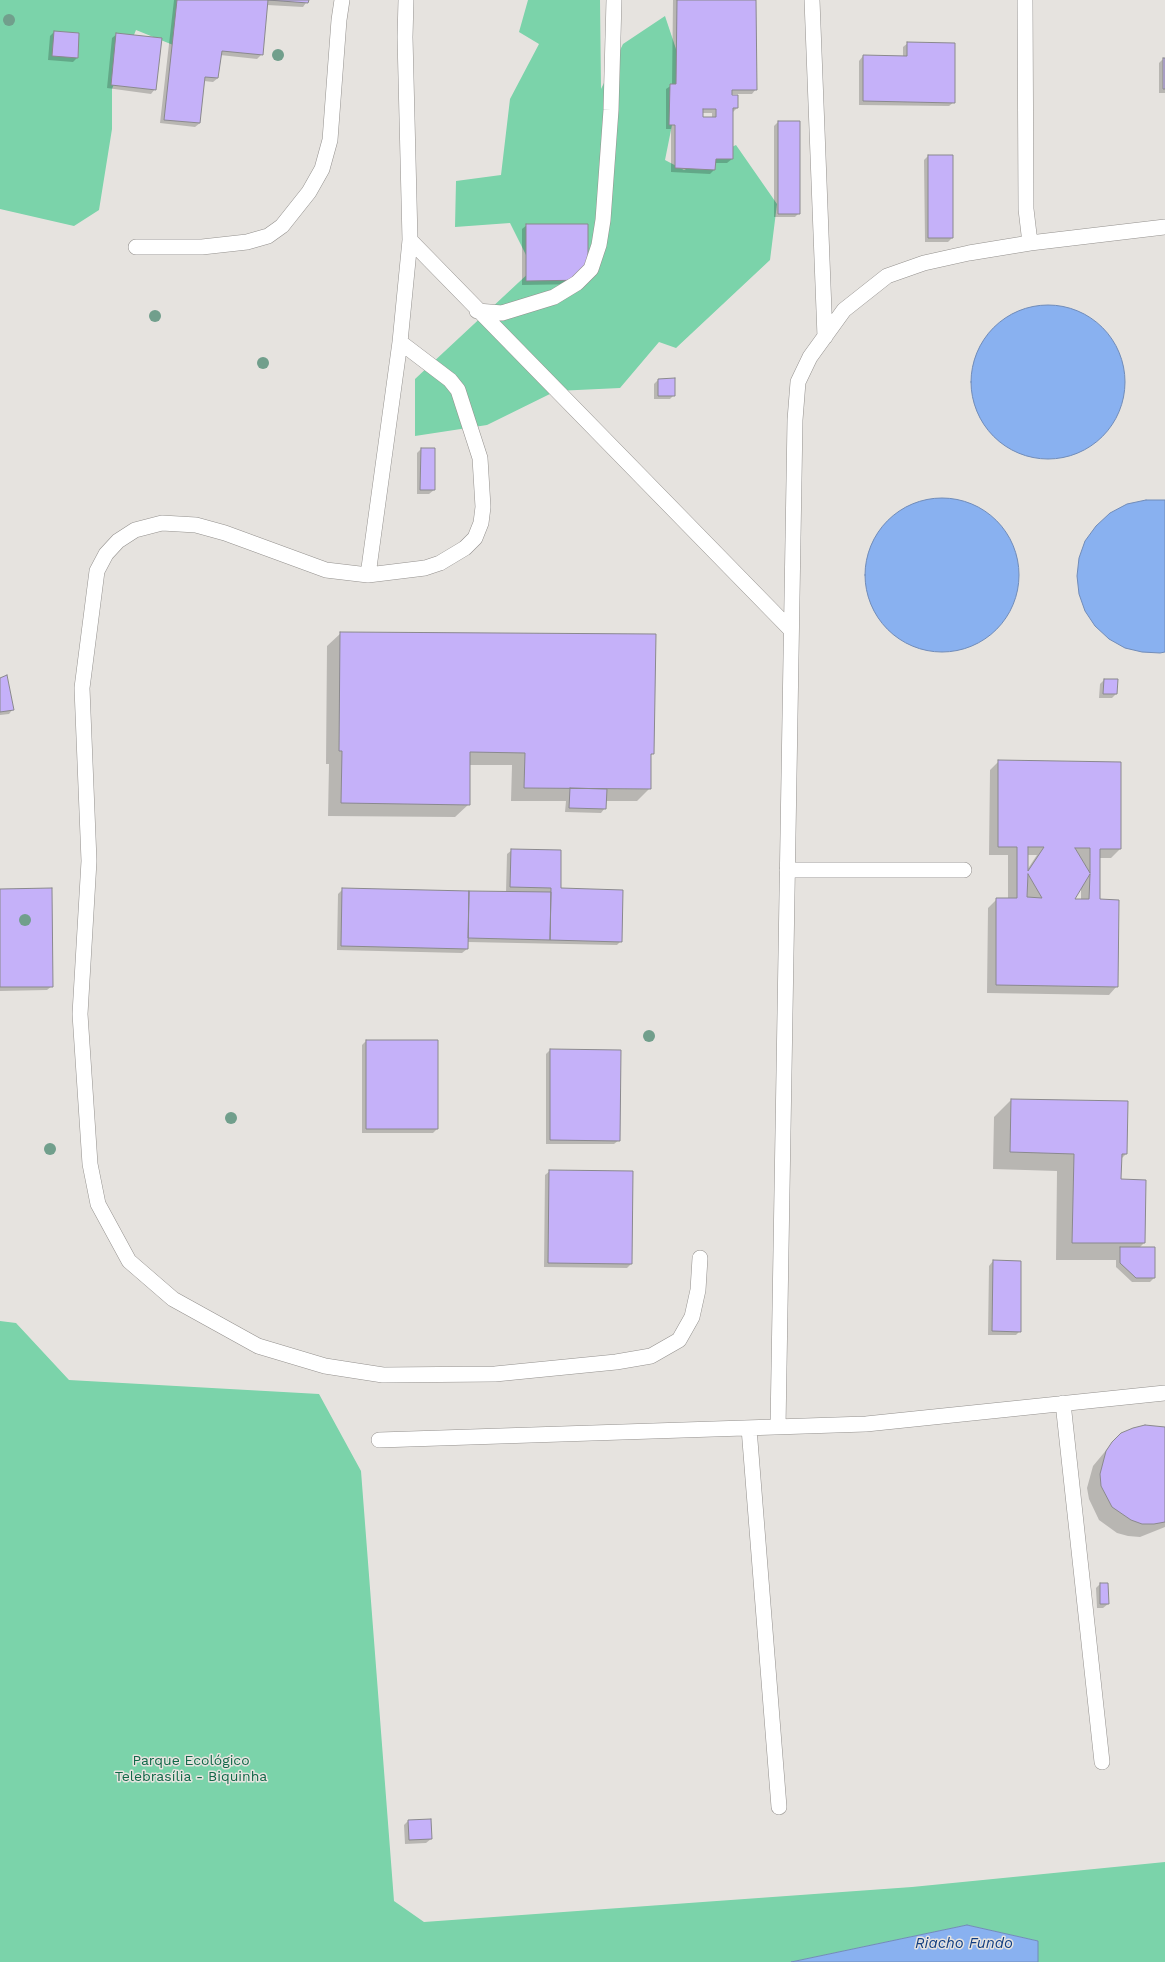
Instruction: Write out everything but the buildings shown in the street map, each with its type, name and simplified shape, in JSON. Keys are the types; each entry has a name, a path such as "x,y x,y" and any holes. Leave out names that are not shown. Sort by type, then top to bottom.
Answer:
{"lane":[{"path":"136,247 202,248 247,242 268,236 282,226 309,192 322,170 330,140 339,20 342,0"},
{"path":"368,575 400,342 410,240 405,37 406,0"},
{"path":"477,311 502,313 554,297 578,283 591,269 603,220 611,110 614,0"},
{"path":"812,0 825,337"},
{"path":"1025,0 1026,209 1030,243"},
{"path":"778,1426 795,420 798,382 810,357 844,310 887,276 924,263 969,253 1030,243 1165,228"},
{"path":"410,240 477,311 791,630"},
{"path":"400,342 450,380 458,390 480,458 484,507 481,523 475,538 465,548 440,563 425,568 368,575 326,570 225,533 196,525 162,523 135,530 118,541 106,554 97,571 82,688 89,861 80,1014 90,1164 98,1204 129,1261 173,1299 258,1346 325,1366 383,1375 495,1374 616,1362 652,1356 679,1340 692,1317 698,1290 700,1258"},
{"path":"787,870 964,870"},
{"path":"379,1440 866,1424 1165,1392"},
{"path":"1063,1403 1102,1762"},
{"path":"749,1428 779,1807"}],"green space":[{"path":"0,0 227,0 188,51 136,30 112,89 112,129 99,210 74,226 0,209"},
{"path":"528,0 600,0 601,89 623,44 665,16 683,70 665,160 684,170 736,145 777,204 770,260 676,348 659,342 620,388 556,391 487,425 415,436 415,379 533,269 510,223 455,227 456,181 501,175 510,99 539,44 519,32"},
{"name":"Parque Ecológico Telebrasília - Biquinha","path":"0,1321 16,1323 69,1380 319,1394 361,1471 394,1901 424,1922 912,1887 1165,1862 1165,1962 1038,1962 1038,1941 967,1925 791,1962 0,1962"}],"water":[{"path":"1040,305 1056,305 1078,311 1103,327 1119,352 1124,367 1124,397 1119,412 1103,437 1091,446 1070,456 1056,459 1040,459 1026,456 1012,450 999,442 988,431 974,404 971,390 971,374 974,360 980,346 988,333 999,322 1026,308"},
{"path":"934,498 950,498 972,504 997,520 1013,545 1018,560 1018,590 1013,605 997,630 985,639 964,649 950,652 934,652 920,649 906,643 893,635 882,624 868,597 865,583 865,567 868,553 874,539 882,526 893,515 920,501"},
{"path":"1146,500 1165,500 1165,652 1160,653 1142,652 1125,648 1109,639 1095,626 1085,611 1079,594 1077,576 1079,558 1085,541 1096,526 1110,513 1127,504"},
{"name":"Riacho Fundo","path":"967,1925 1038,1941 1038,1962 791,1962"}]}
